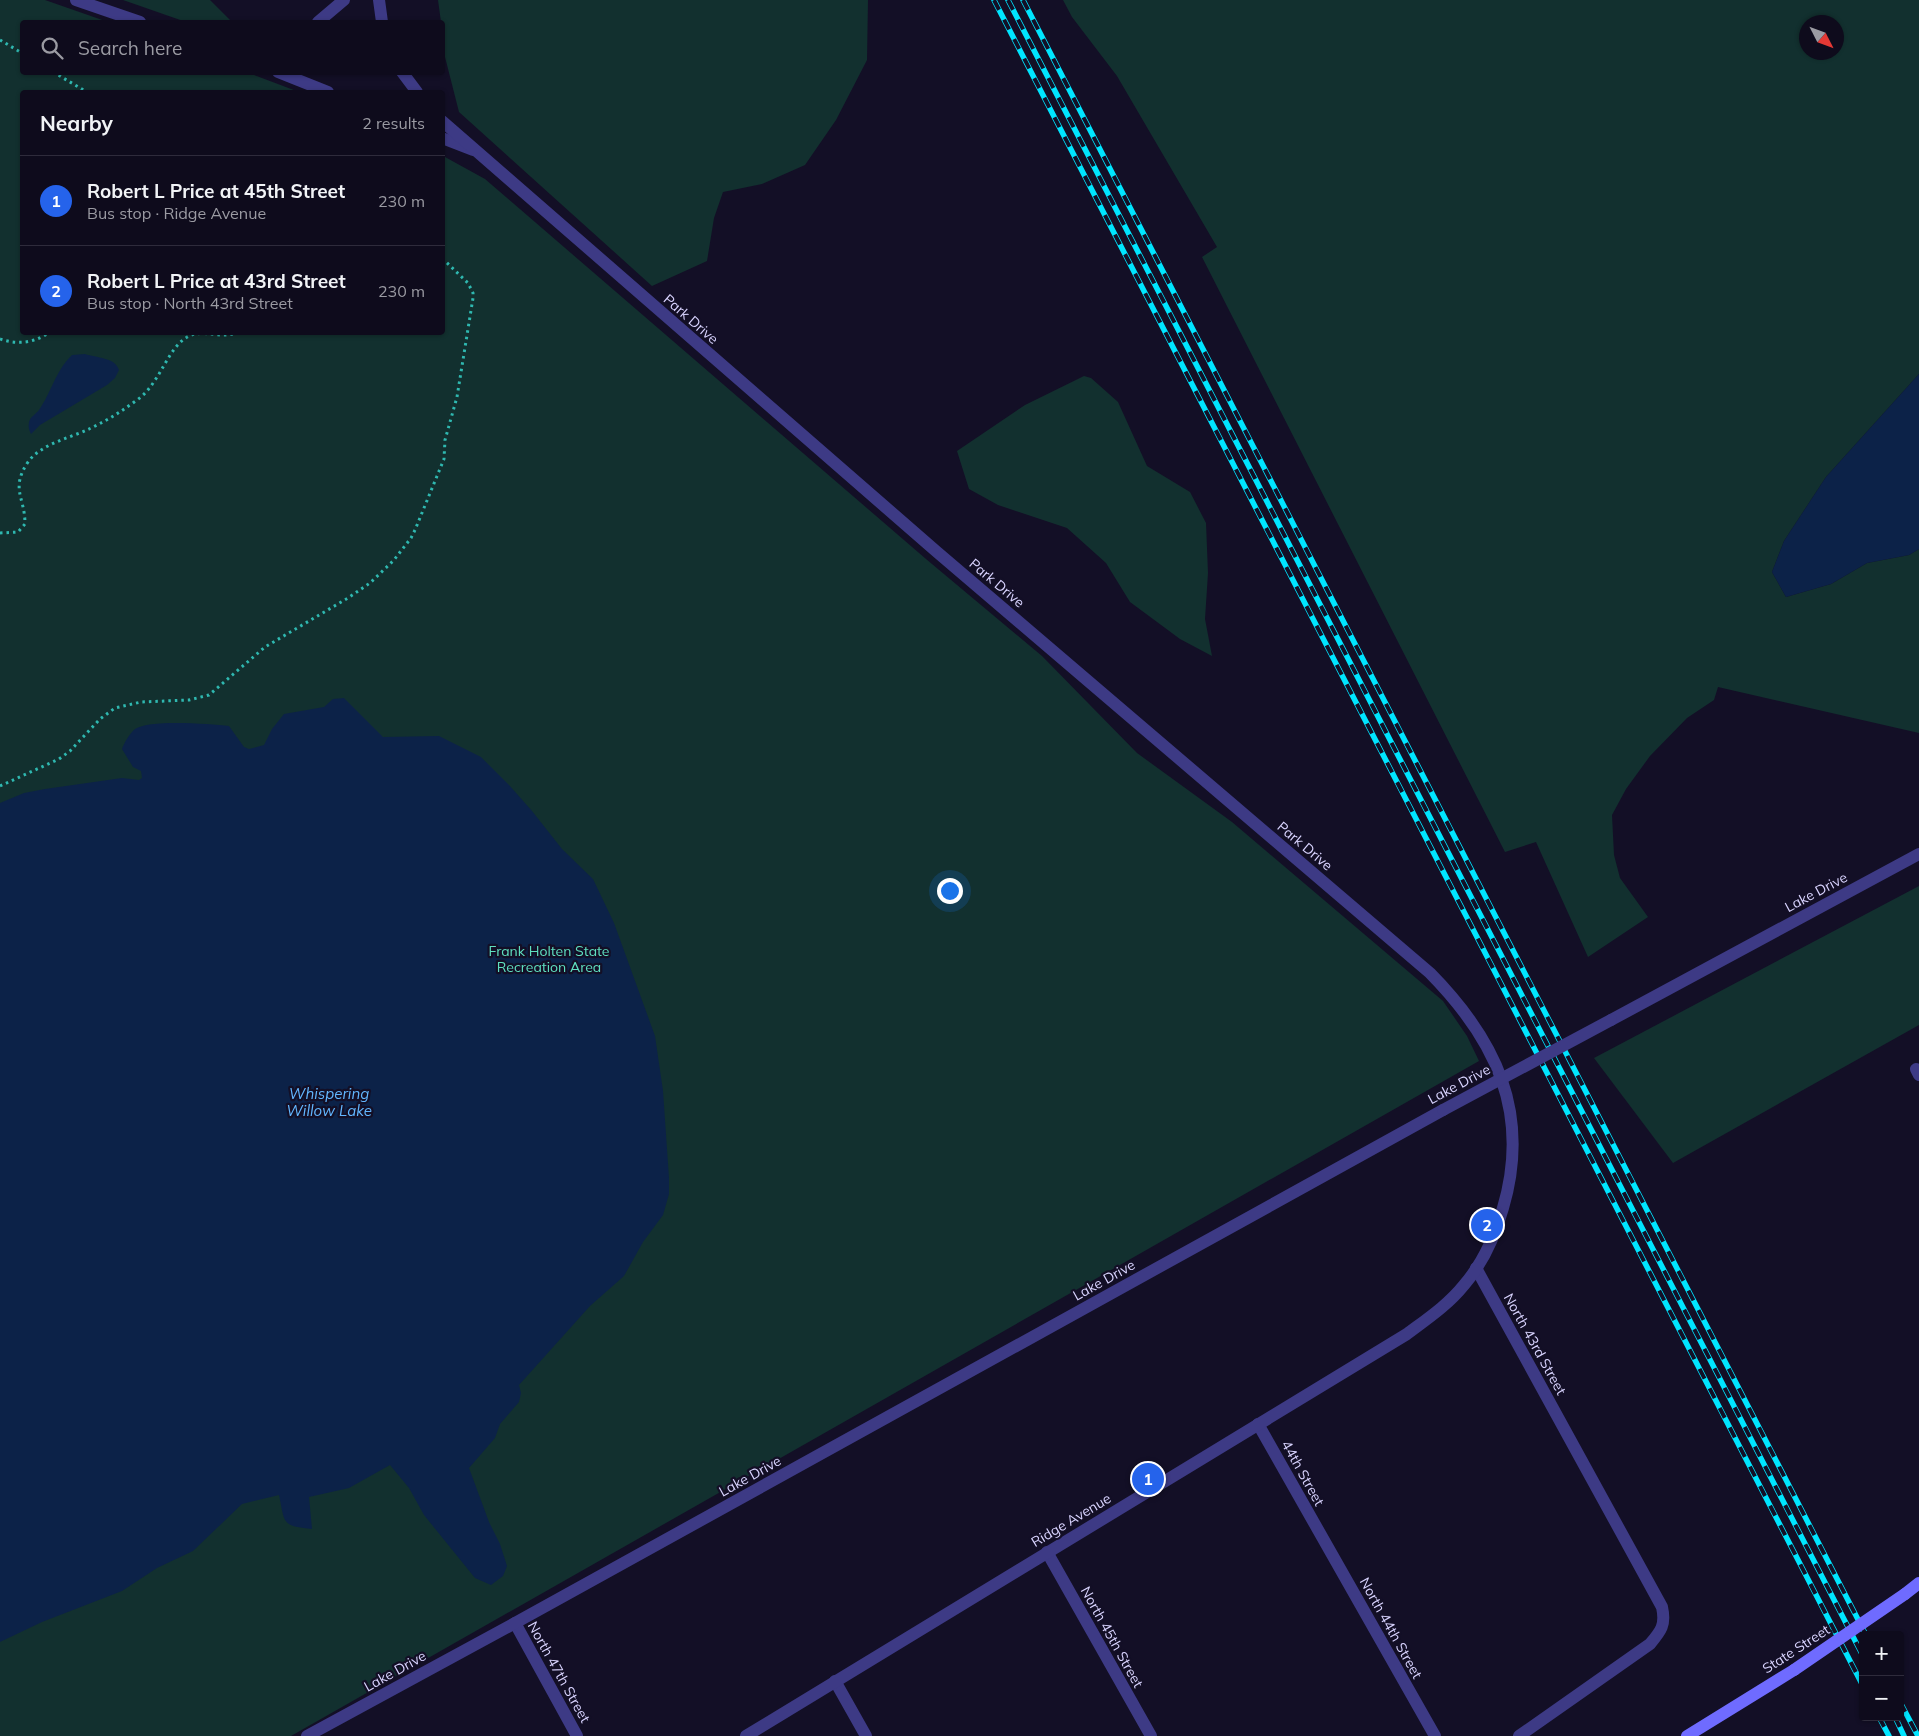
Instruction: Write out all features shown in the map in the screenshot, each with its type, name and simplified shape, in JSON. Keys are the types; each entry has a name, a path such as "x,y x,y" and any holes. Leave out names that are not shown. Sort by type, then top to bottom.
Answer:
{"main road":[{"name":"State Street","path":"1687,1736 1794,1670 1919,1583"}],"street":[{"path":"76,0 134,20"},
{"path":"320,20 344,0"},
{"path":"379,0 381,20"},
{"path":"286,75 323,90"},
{"path":"404,75 415,90"},
{"path":"445,125 474,150"},
{"name":"Park Drive","path":"445,139 474,150 937,552 1399,945 1430,973 1464,1010 1486,1044 1501,1080 1509,1106 1513,1130 1511,1176 1499,1225 1476,1268"},
{"name":"Lake Drive","path":"307,1736 1443,1110 1919,854"},
{"name":"Ridge Avenue","path":"746,1736 1406,1334 1452,1298 1476,1268"},
{"name":"North 43rd Street","path":"1476,1268 1662,1607 1665,1618 1660,1632 1650,1644 1520,1736"},
{"name":"44th Street","path":"1258,1424 1321,1536"},
{"name":"North 44th Street","path":"1321,1536 1435,1736"},
{"name":"North 45th Street","path":"1047,1552 1151,1736"},
{"name":"North 47th Street","path":"515,1623 578,1736"},
{"path":"835,1682 866,1736"}],"path":[{"path":"0,40 20,52"},
{"path":"57,75 84,90"},
{"path":"0,786 59,759 100,719 115,708 141,702 189,700 209,695 265,647 358,591 376,578 394,560 416,530 441,466 445,440 461,376 473,293 464,278 445,261"},
{"path":"0,339 23,343 36,341 45,335"},
{"path":"0,533 18,532 25,524 18,493 19,482 27,464 35,454 44,448 111,418 143,396 154,383 174,349 185,339 194,335"},
{"path":"213,335 232,335"}],"green space":[{"name":"Frank Holten State Recreation Area","path":"0,0 45,0 102,20 20,20 20,75 254,75 294,90 20,90 20,335 445,335 445,157 485,179 926,559 1042,656 1137,753 1232,822 1443,1001 1467,1036 1479,1061 291,1736 0,1736"},
{"path":"123,0 210,0 230,20 180,20"},
{"path":"438,0 868,0 867,60 836,120 805,165 762,184 723,192 714,218 707,261 652,286 459,112 445,57 445,20 441,20"},
{"path":"1063,0 1919,0 1919,374 1826,477 1784,541 1772,572 1786,597 1831,584 1867,563 1909,555 1919,549 1919,733 1718,687 1714,700 1687,718 1650,756 1626,789 1612,815 1614,855 1620,878 1648,917 1588,957 1536,842 1505,852 1202,257 1217,247 1117,76 1072,17"},
{"path":"1084,376 1091,378 1118,402 1147,466 1190,492 1206,523 1208,573 1205,619 1212,656 1180,639 1130,602 1106,563 1067,528 998,505 969,489 957,451 1025,405"},
{"path":"1919,886 1919,1025 1673,1163 1594,1058"}],"water":[{"path":"85,354 114,363 119,370 115,378 107,385 40,425 31,434 30,420 39,410 66,361 72,355"},
{"path":"1919,374 1919,549 1909,555 1867,563 1831,584 1786,597 1772,572 1784,541 1826,477"},
{"name":"Whispering Willow Lake","path":"344,698 383,737 439,736 481,757 532,811 562,849 593,879 614,923 655,1036 663,1091 669,1178 669,1194 663,1215 643,1242 624,1276 590,1306 519,1385 521,1393 519,1402 500,1424 495,1438 469,1468 507,1566 503,1576 491,1585 475,1578 424,1515 409,1488 390,1465 349,1488 309,1497 312,1529 295,1526 286,1521 282,1512 279,1495 242,1504 193,1551 157,1568 122,1591 42,1622 0,1642 0,803 24,793 45,789 122,778 139,780 142,778 141,771 133,767 122,749 133,731 143,726 180,723 229,726 244,747 249,749 264,745 272,729 284,714 324,707 333,699"}],"railway":[{"path":"994,0 1859,1678"},
{"path":"1008,0 1859,1648"},
{"path":"1023,0 1864,1631"},
{"path":"1904,1710 1918,1736"},
{"path":"1881,1721 1889,1736"},
{"path":"1897,1721 1904,1736"}],"place":[{"name":"Robert L Price at 43rd Street","path":"1487,1225"},
{"name":"Robert L Price at 45th Street","path":"1148,1479"}]}
